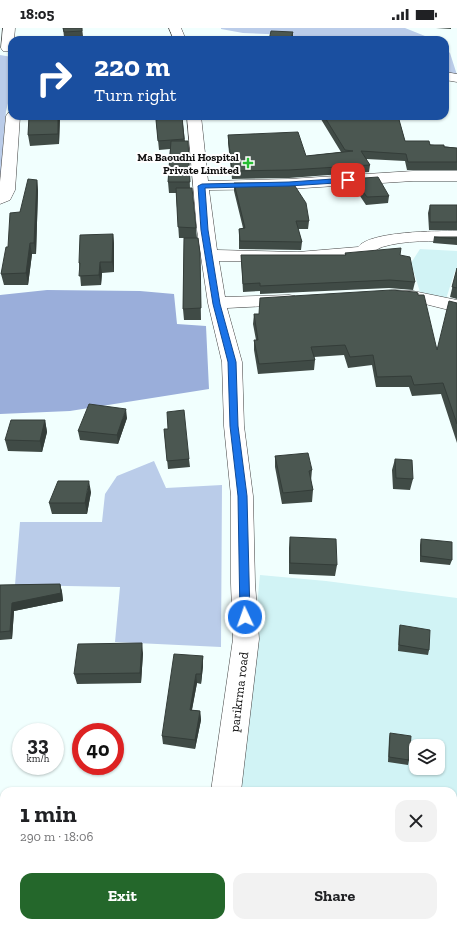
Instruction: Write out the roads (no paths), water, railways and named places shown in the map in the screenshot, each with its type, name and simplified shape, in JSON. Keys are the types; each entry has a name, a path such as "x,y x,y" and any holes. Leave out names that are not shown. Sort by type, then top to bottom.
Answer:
{"street":[{"path":"0,200 4,197 7,190 13,120"},
{"name":"parikrma road","path":"194,120 202,186 205,230 217,304 232,362 234,426 242,496 243,583 246,639 227,787"},
{"path":"202,186 289,184 413,176 457,176"},
{"path":"209,255 298,257 327,254 348,254 363,252 368,247 386,242 426,237 457,236"},
{"path":"377,295 413,296 457,306"},
{"path":"217,304 309,299"}],"place":[{"name":"Ma Baoudhi Hospital Private Limited","path":"248,163"}]}
